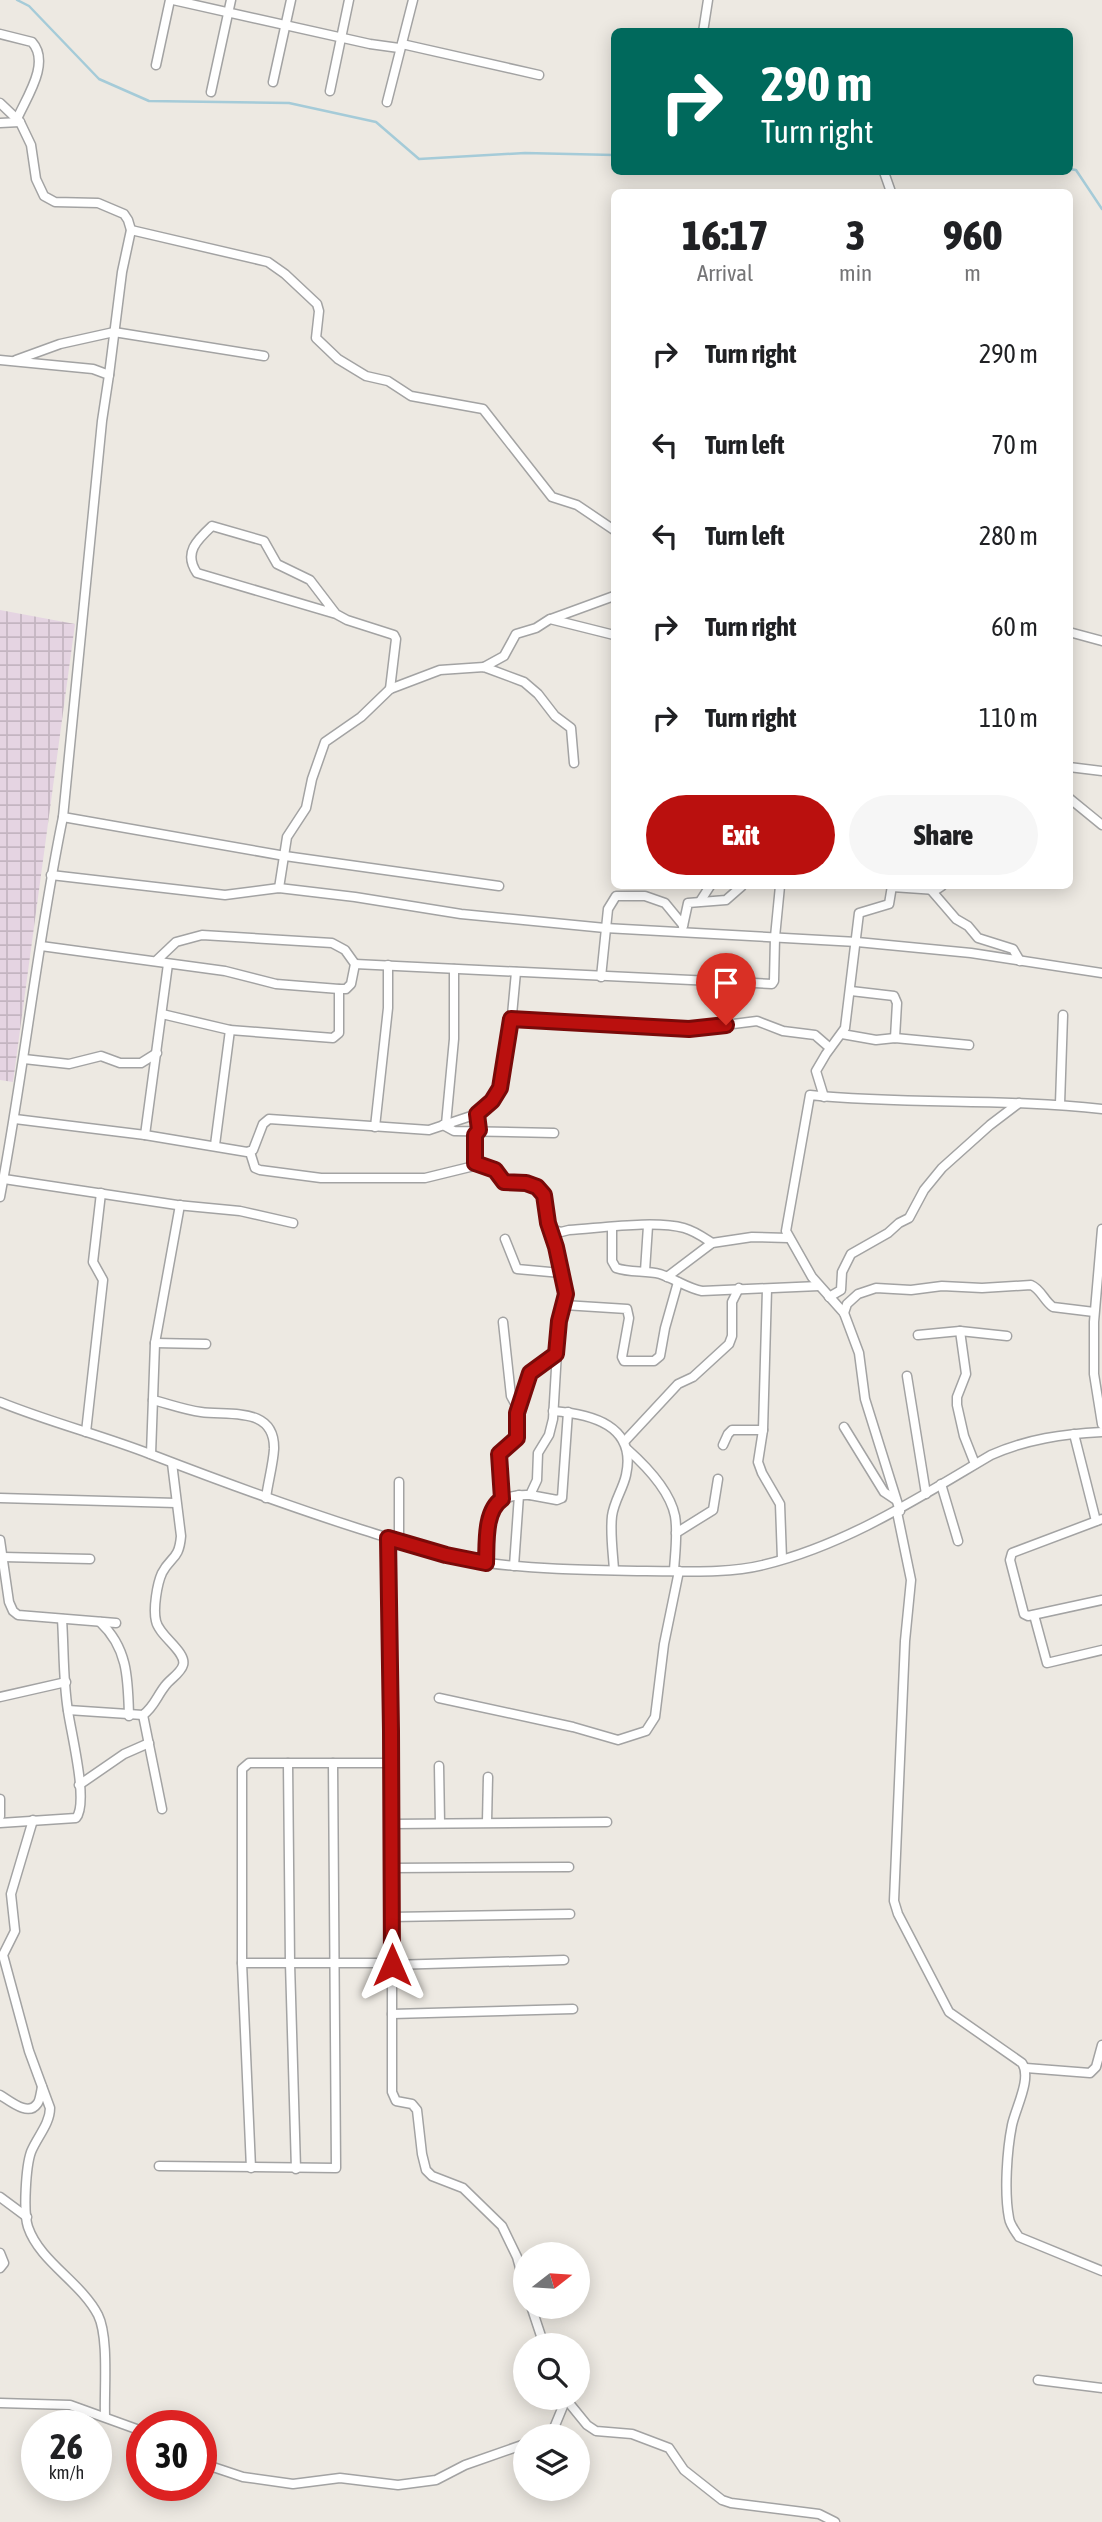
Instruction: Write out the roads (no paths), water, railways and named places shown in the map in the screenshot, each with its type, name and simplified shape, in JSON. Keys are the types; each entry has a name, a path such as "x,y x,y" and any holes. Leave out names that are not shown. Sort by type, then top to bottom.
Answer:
{"street":[{"path":"156,65 172,0 341,38 401,46 539,75"},
{"path":"211,92 231,0"},
{"path":"273,82 291,0"},
{"path":"330,91 349,0"},
{"path":"387,102 413,0"},
{"path":"704,28 708,0"},
{"path":"0,34 32,42 38,54 37,73 18,120"},
{"path":"0,103 18,120 31,145 36,179 44,196 55,202 98,203 124,214 131,230 122,272 102,421 63,817 51,875 15,1119 0,1198"},
{"path":"0,123 18,120"},
{"path":"131,230 268,262 317,304 319,311 316,338 336,358 366,376 388,382 413,397 483,409 552,497 577,505 611,528"},
{"path":"14,361 60,344 114,332 264,356"},
{"path":"0,360 93,369 109,375"},
{"path":"336,614 310,580 277,564 264,541 212,526 192,548 190,556 197,573 336,614 394,635 396,639 390,689"},
{"path":"484,667 505,655 516,634 611,597"},
{"path":"550,619 611,634"},
{"path":"1073,633 1102,641"},
{"path":"279,888 287,838 306,808 312,779 325,742 361,717 390,689 440,670 484,667 524,682 538,694 555,716 570,727 574,764"},
{"path":"1073,767 1102,771"},
{"path":"1073,800 1102,825"},
{"path":"63,817 285,856 499,887"},
{"path":"51,875 225,895 279,888 461,914 605,928 683,928 971,953 1102,974"},
{"path":"701,901 708,889"},
{"path":"683,928 687,905 701,901 726,900 739,889"},
{"path":"355,964 772,984 780,889"},
{"path":"824,1097 816,1074 845,1028 859,913 889,904 892,889"},
{"path":"921,889 939,889"},
{"path":"931,890 956,919 968,926 978,938 1013,949 1020,961"},
{"path":"601,977 605,928 609,906 614,898 645,896 665,903 683,928"},
{"path":"41,946 157,960 167,964 229,972 276,984 339,989 350,986 355,964 345,950 332,943 205,935 176,942 157,960"},
{"path":"145,1135 167,964"},
{"path":"375,1127 388,1008 388,965"},
{"path":"444,1124 454,1039 454,969"},
{"path":"477,1114 479,1130 475,1135 473,1167 429,1178 321,1178 257,1170 250,1152 263,1124 270,1119 429,1130 477,1114 492,1101 500,1088 516,972"},
{"path":"162,1014 230,1030 335,1038 339,1033 339,989"},
{"path":"851,990 894,996 897,1003 895,1038"},
{"path":"1059,1104 1063,1015"},
{"path":"511,1019 689,1029 757,1021 783,1031 815,1035 830,1048"},
{"path":"215,1145 230,1030"},
{"path":"842,1034 876,1040 895,1038 969,1045"},
{"path":"24,1059 69,1064 101,1056 120,1063 141,1063 157,1053"},
{"path":"1102,1109 1059,1104 810,1096 786,1231 819,1286 845,1313 859,1353 865,1399 899,1511 911,1580 905,1641 894,1901 898,1914 949,2012 1026,2068 1027,2077 1012,2129 1008,2177 1009,2219 1019,2237 1102,2271"},
{"path":"841,1290 842,1272 851,1254 909,1218 924,1190 942,1168 1019,1103"},
{"path":"15,1119 145,1135 250,1152"},
{"path":"444,1124 454,1131 554,1133"},
{"path":"475,1163 495,1170 504,1182 526,1183 537,1187 544,1195 548,1223 566,1294 559,1321 549,1435 538,1453 537,1480 530,1495"},
{"path":"4,1179 180,1205 240,1211 293,1223"},
{"path":"86,1432 103,1280 93,1262 101,1193"},
{"path":"151,1454 155,1343 180,1205"},
{"path":"551,1229 561,1233 648,1226 682,1227 698,1233 712,1243"},
{"path":"645,1271 648,1226"},
{"path":"612,1228 613,1266 623,1271 645,1271 702,1291 819,1286"},
{"path":"1102,1229 1094,1312 1094,1374 1102,1424"},
{"path":"667,1277 712,1243 752,1237 788,1238"},
{"path":"505,1240 517,1269 561,1273"},
{"path":"564,1305 627,1309 629,1318 622,1357 624,1361 654,1360 660,1356 678,1282"},
{"path":"845,1313 847,1304 858,1294 876,1288 911,1290 942,1286 982,1288 1031,1285 1036,1286 1053,1307 1094,1312"},
{"path":"614,1570 611,1519 626,1476 625,1446 678,1384 693,1377 729,1344 733,1336 732,1302 739,1288"},
{"path":"767,1289 763,1430 758,1462 780,1504 782,1559"},
{"path":"829,1297 841,1290 858,1294"},
{"path":"503,1322 511,1396 518,1409"},
{"path":"960,1331 966,1374 957,1397 957,1405 964,1436 975,1464"},
{"path":"918,1335 960,1331 1007,1336"},
{"path":"155,1343 206,1344"},
{"path":"502,1499 498,1460 502,1450 515,1443 517,1438 518,1409 530,1373 556,1354"},
{"path":"907,1376 926,1494"},
{"path":"153,1400 201,1412 252,1415 264,1423 274,1447 266,1498"},
{"path":"0,1402 34,1416 151,1454 266,1498 446,1555 514,1566 614,1570 738,1570 782,1559 841,1538 899,1511 991,1454 1020,1443 1102,1432"},
{"path":"439,1698 573,1727 618,1740 646,1731 655,1717 676,1571 676,1534 671,1504 615,1430 584,1414 553,1411"},
{"path":"486,1563 490,1513 495,1503 519,1495 557,1500 562,1498 568,1412"},
{"path":"844,1427 884,1492 896,1500"},
{"path":"723,1446 732,1430 763,1430"},
{"path":"1074,1434 1099,1520 1010,1555 1024,1614 1034,1615 1102,1600"},
{"path":"68,1710 143,1715 152,1709 165,1686 182,1668 180,1654 158,1629 155,1618 163,1572 177,1556 180,1547 172,1463"},
{"path":"676,1534 713,1510 718,1479"},
{"path":"399,1482 399,1541"},
{"path":"941,1484 958,1541"},
{"path":"514,1566 519,1495"},
{"path":"0,1497 176,1503"},
{"path":"388,1538 392,1763 391,2092 396,2101 412,2104 417,2110 426,2170 432,2176 463,2188 502,2226 513,2249"},
{"path":"0,1539 9,1602 18,1615 116,1623"},
{"path":"3,1557 90,1559"},
{"path":"1034,1615 1047,1662 1102,1650"},
{"path":"0,1823 76,1818 81,1811 78,1764 68,1710 62,1619"},
{"path":"100,1622 113,1634 121,1651 128,1677 130,1716"},
{"path":"0,1697 66,1682"},
{"path":"143,1715 162,1809"},
{"path":"79,1785 124,1754 149,1743"},
{"path":"251,2168 242,1962 240,1774 249,1763 392,1763"},
{"path":"288,1763 296,2169"},
{"path":"159,2166 333,2169 337,2165 333,1763"},
{"path":"439,1766 440,1823"},
{"path":"487,1822 488,1777"},
{"path":"0,1799 0,1816"},
{"path":"33,1820 11,1894 15,1927 4,1955 29,2051 50,2112 30,2156 26,2194 27,2226 40,2247 93,2308 102,2326 104,2410"},
{"path":"391,1824 607,1822"},
{"path":"391,1868 569,1867"},
{"path":"0,1895 11,1894"},
{"path":"391,1917 570,1914"},
{"path":"242,1962 392,1964 564,1961"},
{"path":"392,2014 573,2009"},
{"path":"1026,2068 1087,2074 1096,2067 1102,2045"},
{"path":"0,2095 20,2107 33,2107 38,2104 42,2087"},
{"path":"0,2197 27,2217"},
{"path":"0,2253 4,2263 0,2269"},
{"path":"1038,2380 1102,2388"},
{"path":"0,2403 70,2405 85,2410"},
{"path":"575,2410 596,2431 632,2434 669,2448 684,2470 722,2500 819,2514 835,2522"},
{"path":"217,2468 243,2477 293,2484 340,2478 398,2485 436,2480 465,2465 513,2448"}],"waterway":[{"path":"17,0 29,6 99,79 149,101 289,103 376,122 419,159 525,153 611,155"},
{"path":"1073,170 1076,170 1102,209"}]}
